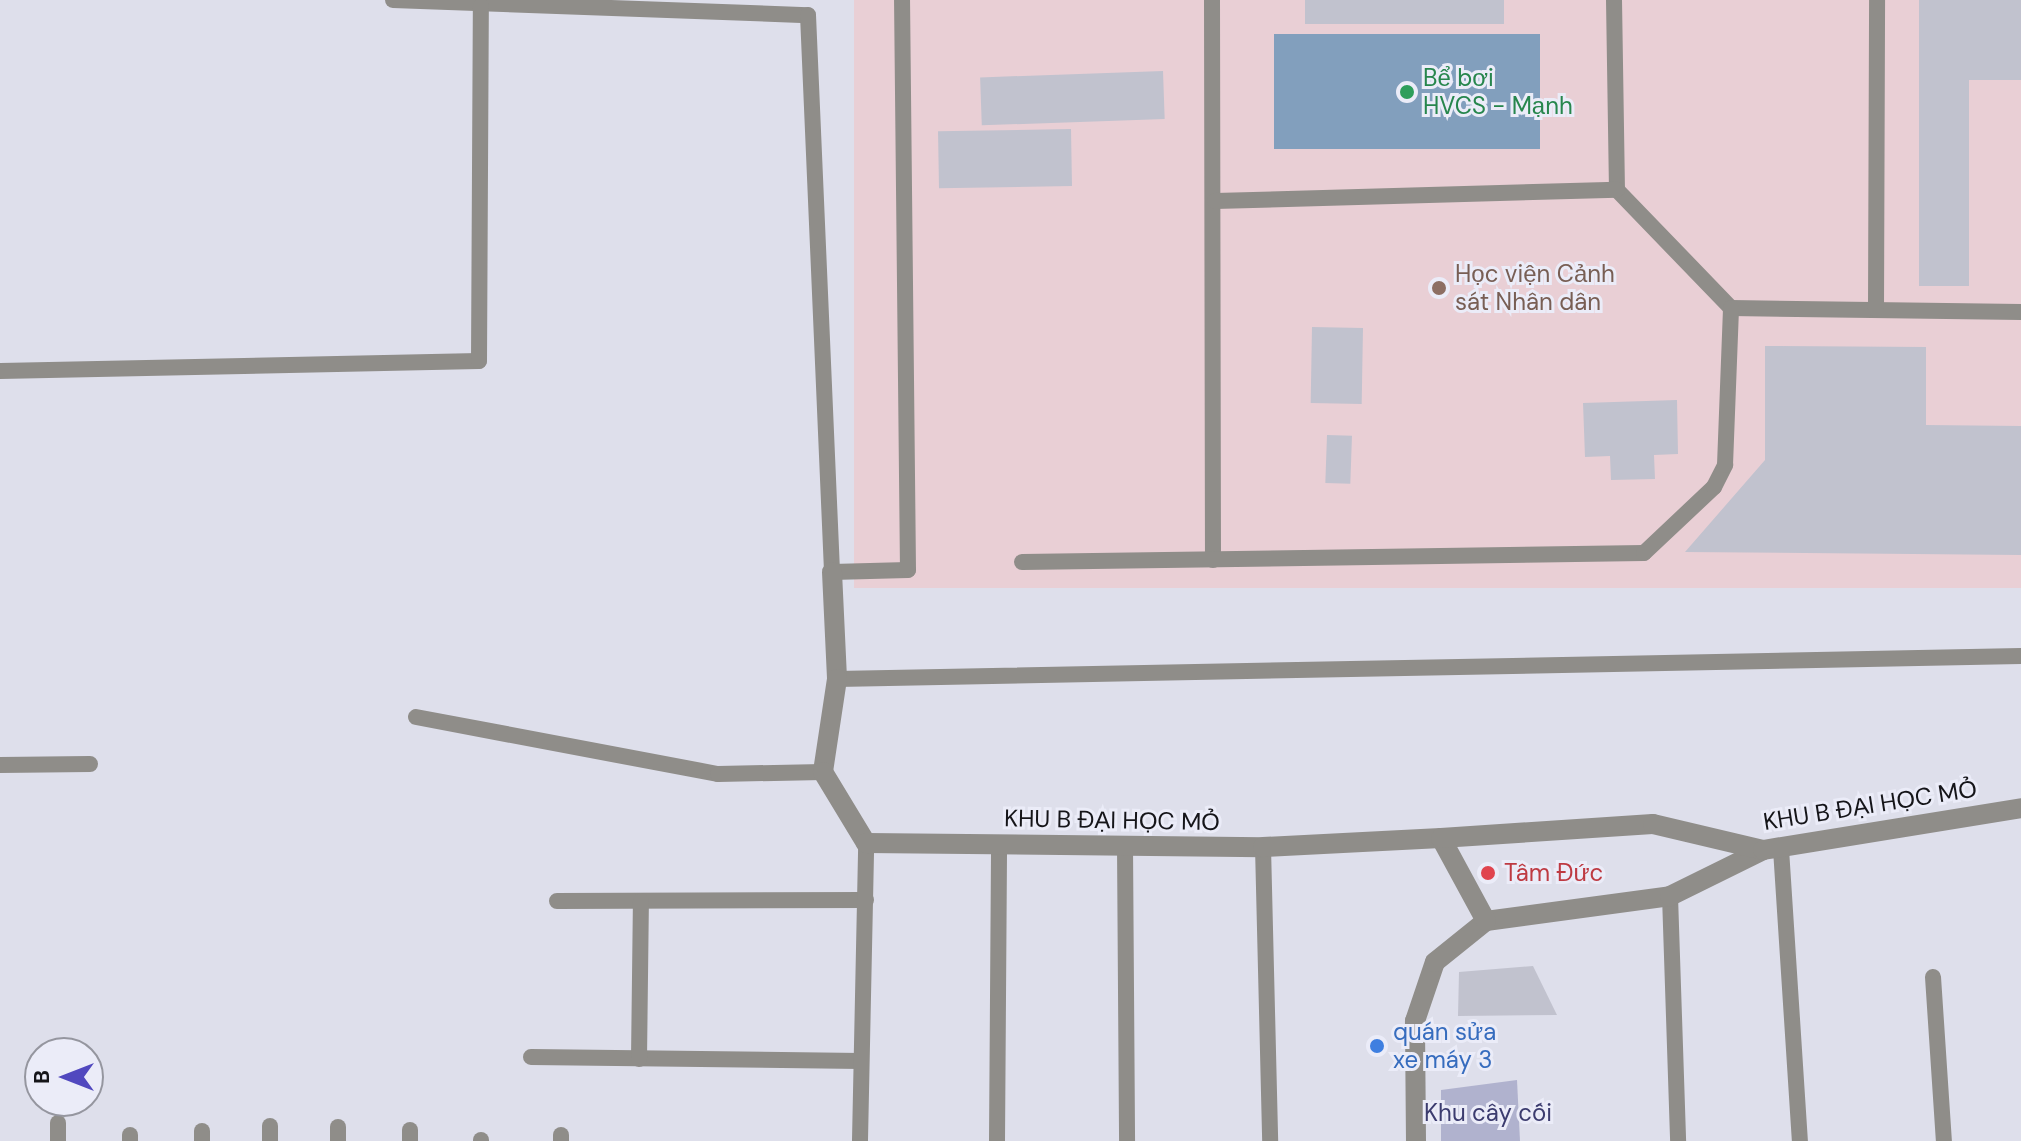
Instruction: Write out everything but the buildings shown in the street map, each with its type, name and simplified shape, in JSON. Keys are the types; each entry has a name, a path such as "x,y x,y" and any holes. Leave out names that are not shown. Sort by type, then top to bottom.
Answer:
{"street":[{"path":"832,572 837,679 823,772 866,843"},
{"name":"KHU B ĐẠI HỌC MỎ","path":"866,843 1263,847 1653,824 1772,849 2021,808"},
{"path":"1441,838 1486,921"},
{"path":"1416,1141 1415,1021 1435,962 1486,921 1670,896 1772,849"}],"lane":[{"path":"393,0 481,6 808,15 832,572 908,570 902,0"},
{"path":"1212,0 1215,201 1213,560"},
{"path":"1614,0 1617,190 1731,308 2021,312"},
{"path":"1876,309 1877,0"},
{"path":"0,371 479,361 481,6"},
{"path":"1215,201 1617,190"},
{"path":"1022,562 1644,553 1714,487 1725,465 1731,308"},
{"path":"837,679 2021,656"},
{"path":"416,717 718,774 823,772"},
{"path":"0,765 90,764"},
{"path":"860,1140 866,843"},
{"path":"997,1141 999,844"},
{"path":"1125,846 1127,1141"},
{"path":"1263,847 1270,1141"},
{"path":"1772,849 1800,1141"},
{"path":"1670,896 1678,1141"},
{"path":"557,901 866,900"},
{"path":"639,1059 641,901"},
{"path":"1933,977 1944,1141"},
{"path":"531,1057 861,1061"},
{"path":"58,1123 58,1141"}],"shaded area":[{"name":"Học viện Cảnh sát Nhân dân","path":"854,0 2021,0 2021,588 854,588"},
{"name":"Bể bơi HVCS - Mạnh","path":"1274,34 1540,34 1540,149 1274,149"}],"green space":[{"name":"Khu cây cối","path":"1517,1080 1520,1141 1441,1141 1441,1090"}],"place":[{"name":"Bể bơi HVCS - Mạnh","path":"1407,92"},
{"name":"Học viện Cảnh sát Nhân dân","path":"1439,288"},
{"name":"Tâm Đức","path":"1488,873"},
{"name":"quán sửa xe máy 3","path":"1377,1046"}]}
